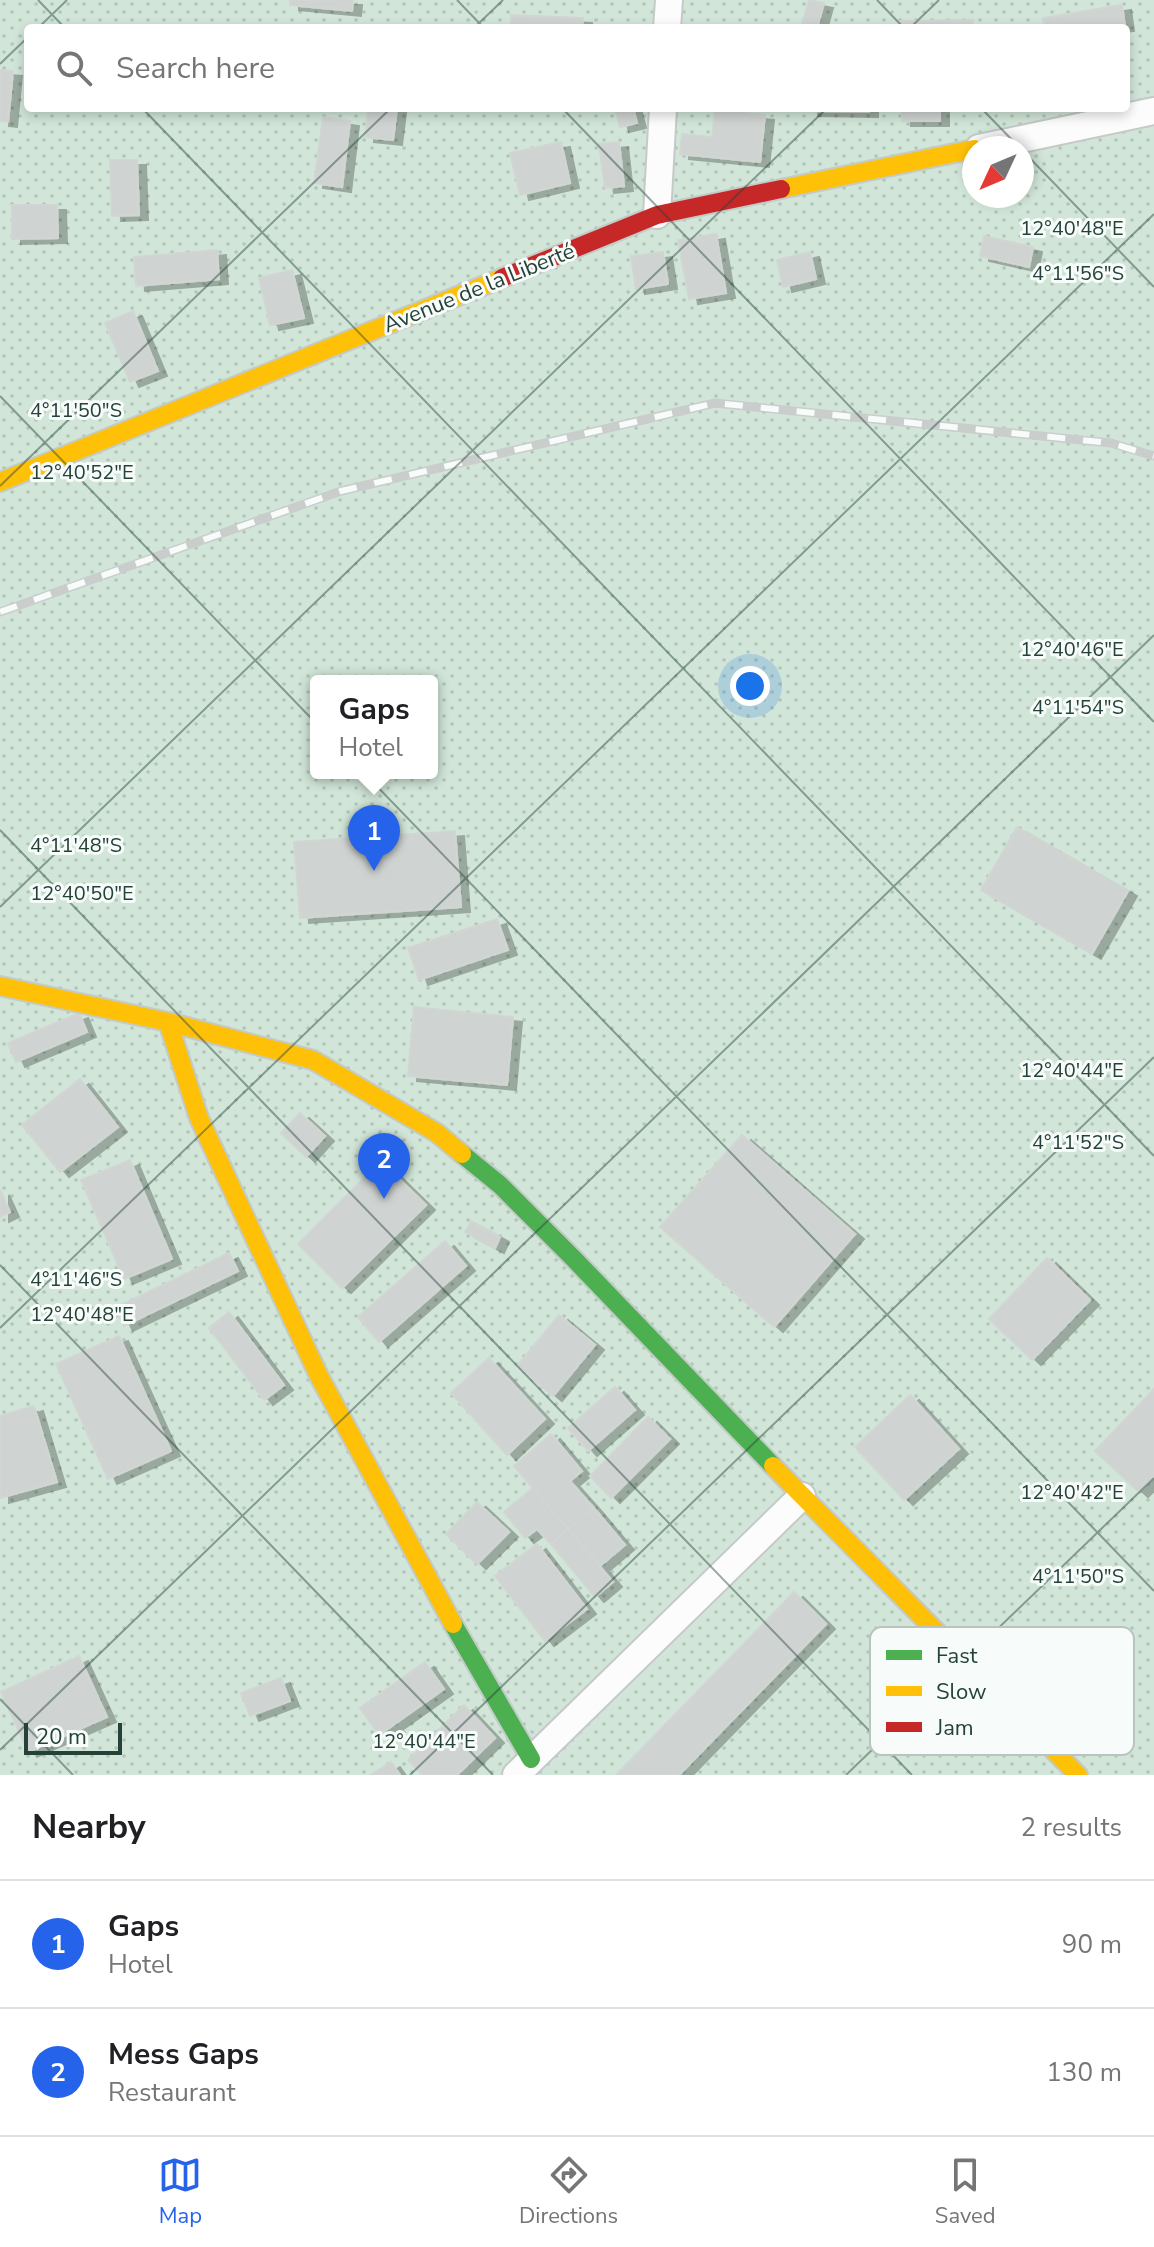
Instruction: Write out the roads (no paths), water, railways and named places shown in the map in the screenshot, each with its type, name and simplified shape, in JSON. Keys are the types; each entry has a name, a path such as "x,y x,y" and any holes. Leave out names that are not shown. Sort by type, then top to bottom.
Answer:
{"street":[{"path":"667,24 669,0"},
{"name":"Avenue de la Liberté","path":"1034,136 1154,111"},
{"path":"657,215 663,112"},
{"name":"Avenue de la Liberté","path":"0,482 657,215 962,151"},
{"path":"0,986 168,1022 313,1060 437,1133 500,1185 564,1248 932,1627"},
{"path":"168,1022 199,1118 319,1376 439,1599 523,1767 802,1496"},
{"path":"1058,1755 1078,1775"}],"railway":[{"path":"0,612 341,491 715,403 1111,443 1154,456"}],"place":[{"name":"Gaps","path":"374,871"},
{"name":"Mess Gaps","path":"384,1199"}]}
